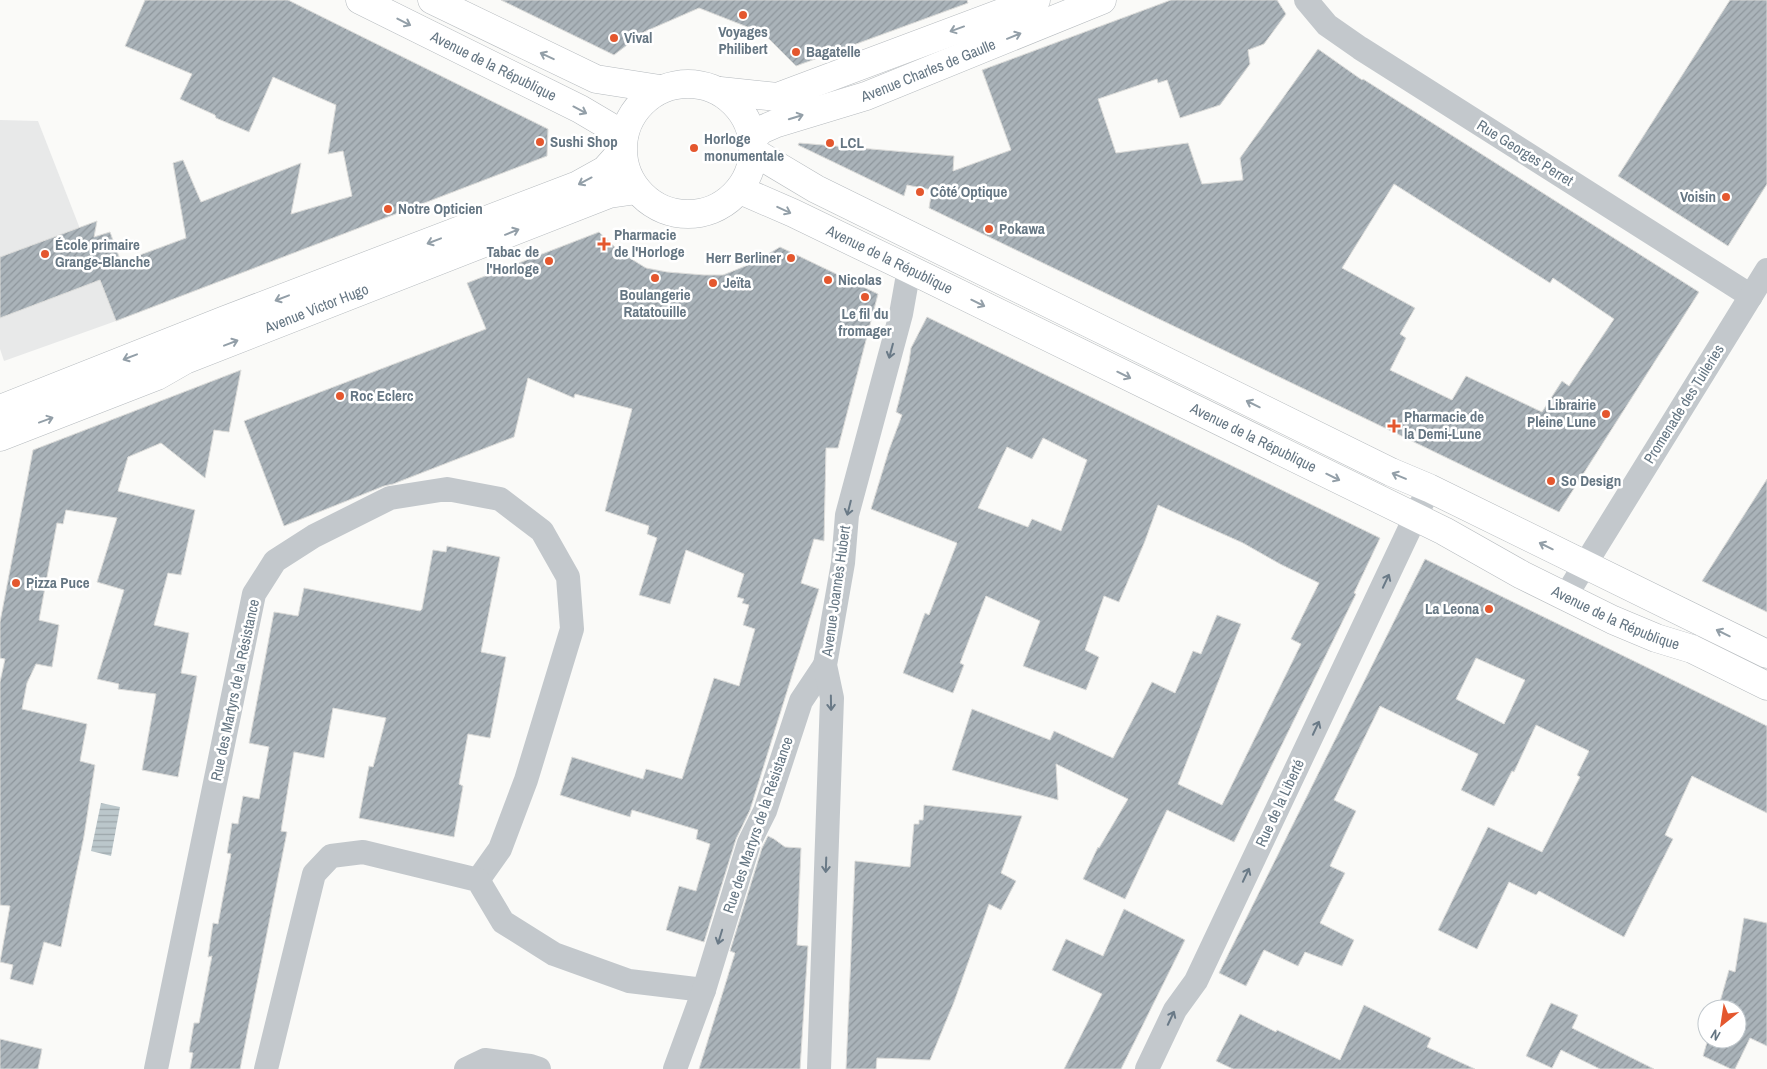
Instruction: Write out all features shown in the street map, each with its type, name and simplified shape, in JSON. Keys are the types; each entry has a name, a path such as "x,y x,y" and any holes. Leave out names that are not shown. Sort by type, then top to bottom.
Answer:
{"main road":[{"name":"Avenue de la République","path":"360,0 571,105 623,143"},
{"path":"432,0 596,79 660,89"},
{"name":"Avenue Charles de Gaulle","path":"720,91 777,97 1036,0"},
{"name":"Avenue Charles de Gaulle","path":"753,145 761,130 777,123 866,96 1095,2"},
{"path":"680,83 701,84 720,91 737,104 749,122 753,145 753,160 748,176 740,190 727,202 710,211 690,215 670,212 652,203 637,190 624,165 623,143 628,121 636,108 660,89 680,83"},
{"name":"Avenue Victor Hugo","path":"0,409 578,185 605,170 623,143"},
{"name":"Avenue de la République","path":"753,145 816,189 1391,472 1429,488 1767,654"},
{"name":"Avenue Victor Hugo","path":"0,437 98,401 157,376 185,360 552,216 609,194 637,190"},
{"name":"Avenue de la République","path":"740,190 793,213 908,269 1410,529 1466,543 1522,576 1613,620 1647,635 1692,649 1767,686"}],"street":[{"name":"Rue Georges Perret","path":"1306,0 1328,25 1360,48 1751,296"},
{"name":"Avenue Joannès Hubert","path":"819,1069 832,698 826,665 843,562 847,515 901,314 908,269"},
{"name":"Promenade des Tuileries","path":"1584,565 1767,270"},
{"name":"Rue de la Liberté","path":"1153,1067 1175,1010 1196,981 1429,488"},
{"name":"Rue des Martyrs de la Résistance","path":"156,1069 254,594 275,561 314,536 390,498 447,490 500,499 542,531 568,577 572,629 526,780 500,849 478,880"},
{"path":"1565,597 1584,565"},
{"name":"Rue des Martyrs de la Résistance","path":"676,1069 704,990 748,843 764,811 801,701 826,665"},
{"path":"266,1069 314,874 331,856 363,852 478,880 503,922 554,954 629,982 704,990"},
{"path":"466,1069 485,1060 539,1069"}],"shaded area":[{"name":"École primaire Grange-Blanche","path":"0,120 38,121 116,321 4,361 0,349"},
{"path":"101,803 120,807 111,856 91,851"}],"building":[{"path":"145,0 288,0 548,129 547,156 116,321 100,280 0,318 0,257 97,221 94,237 110,232 121,262 186,238 173,163 183,160 201,202 301,163 291,214 352,196 343,151 328,154 336,105 273,77 249,132 216,118 215,115 180,99 192,74 125,46"},
{"path":"501,0 967,0 968,3 796,66 767,37 750,28 699,8 644,32 614,55"},
{"path":"1171,0 1277,0 1286,14 1264,44 1248,50 1250,64 1220,105 1180,118 1167,80 1158,83 1157,79 1098,99 1116,153 1188,143 1202,184 1243,180 1240,158 1318,49 1362,80 1699,292 1559,512 929,208 932,190 907,185 904,196 798,145 799,143 954,156 953,171 1011,150 982,70","holes":["1394,184 1550,283 1553,278 1614,319 1569,386 1562,381 1542,412 1466,376 1452,400 1390,370 1406,338 1400,334 1415,308 1342,268"]},
{"path":"1730,0 1767,0 1767,184 1728,246 1618,176"},
{"path":"599,232 620,252 646,268 667,272 723,275 753,263 780,247 878,294 838,448 826,448 824,541 814,539 801,583 819,589 750,810 736,839 704,942 666,930 679,886 696,891 710,844 696,839 698,830 632,810 630,817 560,795 572,757 643,779 646,769 682,779 714,678 739,686 755,629 743,625 749,605 742,603 744,599 737,597 744,574 686,550 670,604 639,595 657,538 647,534 649,526 605,511 632,409 575,394 574,398 528,378 514,437 284,526 244,421 486,329 467,283"},
{"path":"927,317 1380,538 1354,593 1356,594 1234,842 1167,810 1125,899 1083,879 1098,847 1128,799 1056,764 1058,800 952,770 972,709 1050,740 1054,731 1113,758 1152,682 1175,693 1193,651 1201,654 1217,615 1241,624 1178,784 1222,805 1301,644 1291,639 1319,583 1243,543 1158,505 1119,602 1104,596 1085,650 1099,657 1086,690 1023,666 1040,621 986,596 960,663 964,665 953,693 903,673 925,613 929,615 957,543 871,509 902,415 896,412 911,348","holes":["1043,438 1087,460 1061,531 1032,519 1028,527 978,508 1007,447 1032,459"]},
{"path":"241,370 229,432 214,430 205,478 161,443 128,457 118,491 195,510 181,575 168,573 154,625 189,633 181,673 197,676 178,777 142,770 156,694 118,689 119,684 97,679 124,590 97,582 117,518 66,510 63,524 57,523 39,620 59,625 52,667 36,664 27,683 22,709 87,724 80,761 95,765 84,836 61,947 44,942 33,985 10,979 13,965 0,962 10,906 0,905 0,682 5,659 0,658 0,622 33,450"},
{"path":"1767,479 1767,612 1702,581"},
{"path":"447,546 500,557 481,652 506,657 490,738 468,734 459,784 463,786 454,837 359,818 369,766 373,767 386,718 333,708 324,758 294,752 281,831 287,832 240,1069 190,1069 193,1053 189,1052 194,1023 199,1023 212,956 208,957 213,923 218,924 231,854 227,853 232,823 238,824 243,796 259,799 269,747 249,743 274,612 298,616 304,588 420,611 422,609 433,550 446,552"},
{"path":"1425,559 1767,726 1767,813 1692,776 1665,835 1673,839 1624,937 1539,891 1536,895 1509,882 1477,949 1438,930 1488,827 1542,852 1580,777 1577,775 1589,751 1536,725 1514,772 1512,771 1494,806 1461,790 1478,754 1380,706 1334,800 1356,811 1330,866 1345,873 1320,923 1354,940 1342,966 1305,952 1298,966 1264,950 1246,986 1219,973","holes":["1476,658 1525,680 1504,724 1456,699"]},
{"path":"924,805 1022,816 1001,873 1016,881 1001,910 989,904 954,1002 930,1060 877,1058 876,1069 846,1069 855,861 910,867 914,824 919,824 919,820 923,820"},
{"path":"768,836 785,847 801,848 797,945 808,946 800,1069 699,1069 735,953 730,951 762,848"},
{"path":"1124,909 1185,940 1121,1069 1064,1069 1102,994 1052,970 1066,939 1103,956"},
{"path":"1744,918 1767,923 1767,1046 1750,1038 1747,1044 1747,999 1721,999 1729,970 1735,972"},
{"path":"1551,1003 1578,1015 1572,1028 1654,1069 1600,1069 1561,1050 1552,1068 1526,1056"},
{"path":"1364,1005 1431,1038 1427,1047 1475,1069 1233,1069 1216,1061 1240,1014 1340,1060"},
{"path":"0,1039 42,1049 38,1069 0,1069"},
{"path":"1705,1049 1745,1049 1735,1069 1731,1069 1703,1056"}],"place":[{"name":"Voyages Philibert","path":"743,15"},
{"name":"Vival","path":"614,38"},
{"name":"Bagatelle","path":"796,52"},
{"name":"Sushi Shop","path":"540,142"},
{"name":"LCL","path":"830,143"},
{"name":"Horloge monumentale","path":"694,148"},
{"name":"Côté Optique","path":"920,192"},
{"name":"Voisin","path":"1726,197"},
{"name":"Notre Opticien","path":"388,209"},
{"name":"Pokawa","path":"989,229"},
{"name":"Pharmacie de l'Horloge","path":"604,244"},
{"name":"École primaire Grange-Blanche","path":"45,254"},
{"name":"Herr Berliner","path":"791,258"},
{"name":"Tabac de l'Horloge","path":"549,261"},
{"name":"Boulangerie Ratatouille","path":"655,278"},
{"name":"Nicolas","path":"828,280"},
{"name":"Jeïta","path":"713,283"},
{"name":"Le fil du fromager","path":"865,297"},
{"name":"Roc Eclerc","path":"340,396"},
{"name":"Librairie Pleine Lune","path":"1606,414"},
{"name":"Pharmacie de la Demi-Lune","path":"1394,426"},
{"name":"So Design","path":"1551,481"},
{"name":"Pizza Puce","path":"16,583"},
{"name":"La Leona","path":"1489,609"}]}
